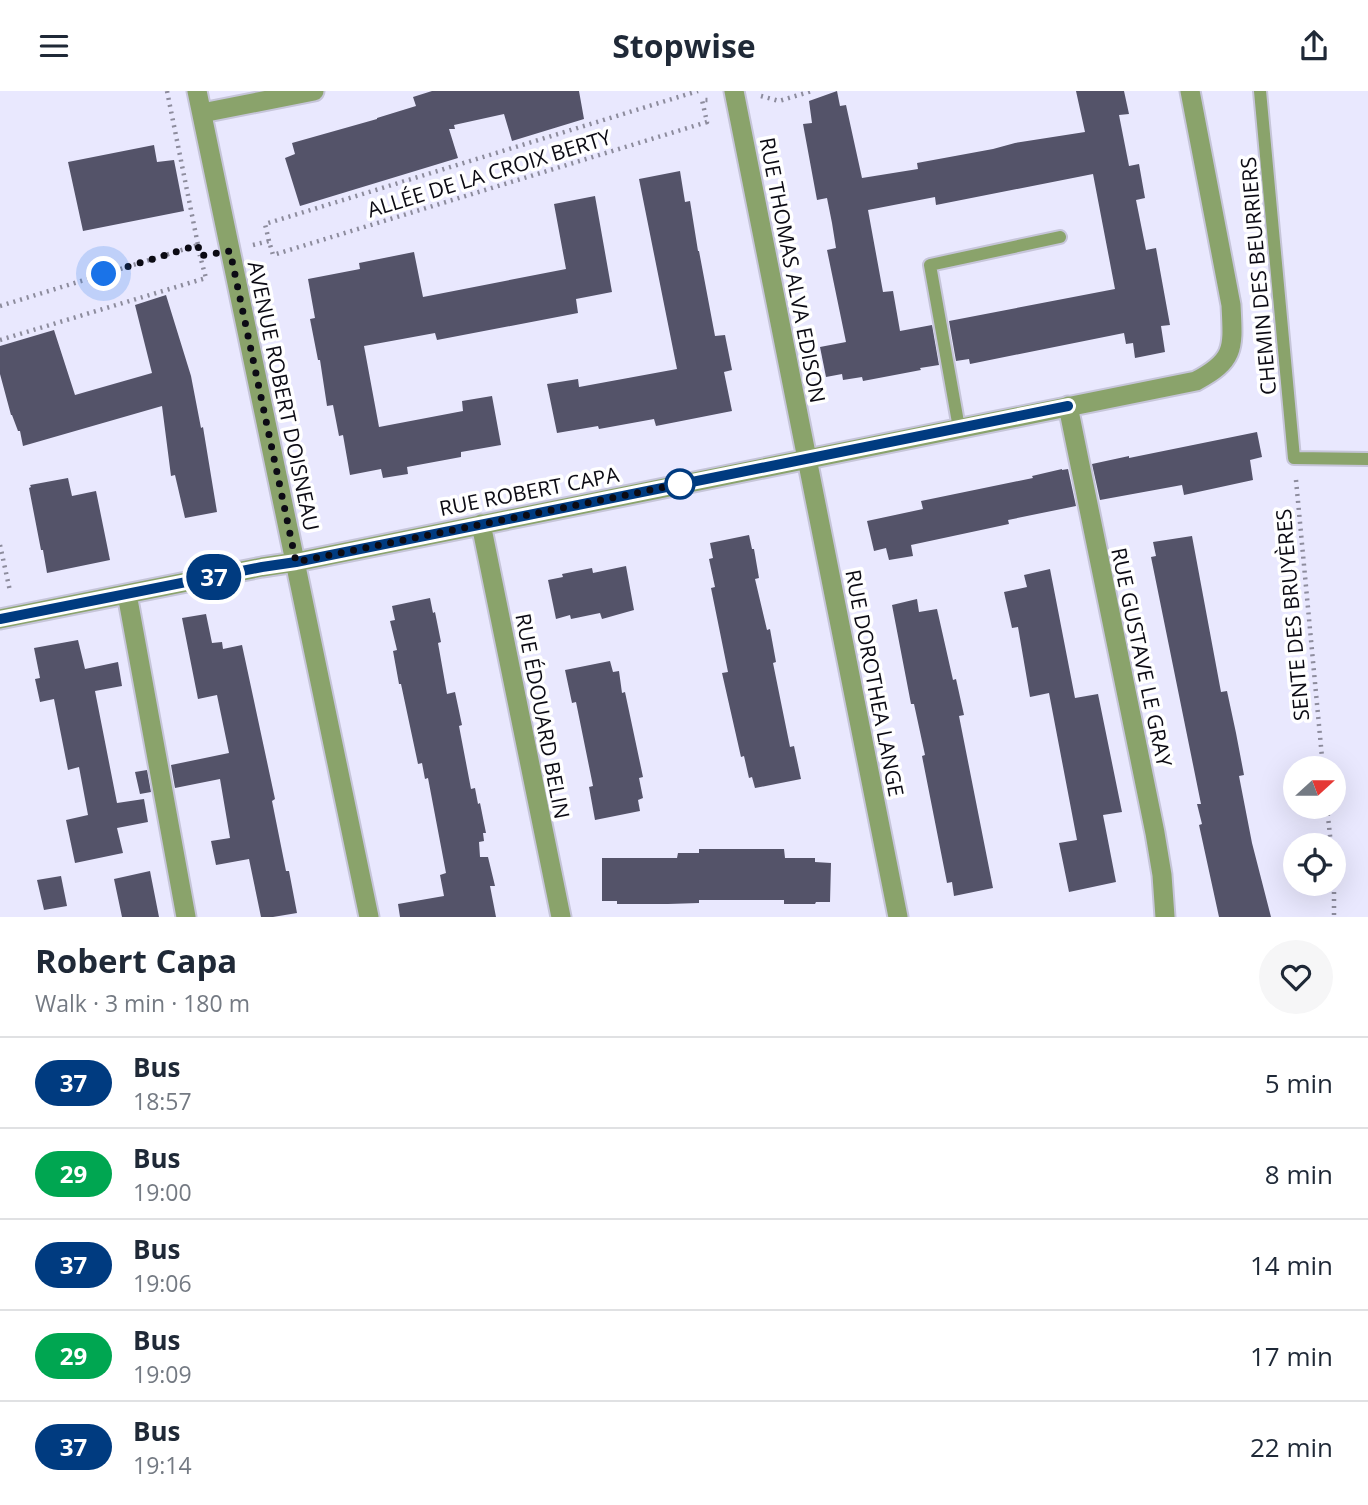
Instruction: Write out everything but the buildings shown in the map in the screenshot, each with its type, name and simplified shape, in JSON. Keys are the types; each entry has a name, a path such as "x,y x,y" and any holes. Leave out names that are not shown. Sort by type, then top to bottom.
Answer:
{"street":[{"name":"AVENUE ROBERT DOISNEAU","path":"197,91 369,917"},
{"path":"202,113 314,91"},
{"name":"RUE ROBERT CAPA","path":"8,617 296,562 1196,381 1214,372 1229,356 1233,339 1231,305 1189,91"},
{"name":"RUE THOMAS ALVA EDISON","path":"735,95 807,458"},
{"name":"RUE GUSTAVE LE GRAY","path":"1068,406 1155,833 1162,874 1165,917"},
{"name":"RUE DOROTHEA LANGE","path":"807,458 898,917"},
{"name":"RUE ÉDOUARD BELIN","path":"481,524 561,917"},
{"path":"127,594 186,917"}],"lane":[{"name":"CHEMIN DES BEURRIERS","path":"1260,91 1294,458"},
{"path":"959,428 930,265 1060,237"},
{"path":"1294,458 1368,459"}],"path":[{"path":"0,340 206,278 167,91"},
{"name":"ALLÉE DE LA CROIX BERTY","path":"699,91 707,122 273,255 265,225 699,91"},
{"path":"702,100 755,94 779,101 812,91"},
{"path":"200,256 269,241"},
{"path":"0,306 198,245"},
{"name":"SENTE DES BRUYÈRES","path":"1294,458 1322,756"},
{"path":"0,545 8,617"},
{"path":"1334,896 1334,917"}],"bus line":[{"name":"37","path":"0,619 1068,406"}],"route":[{"path":"104,274 198,245 200,256 230,251 296,562 680,484"}]}
